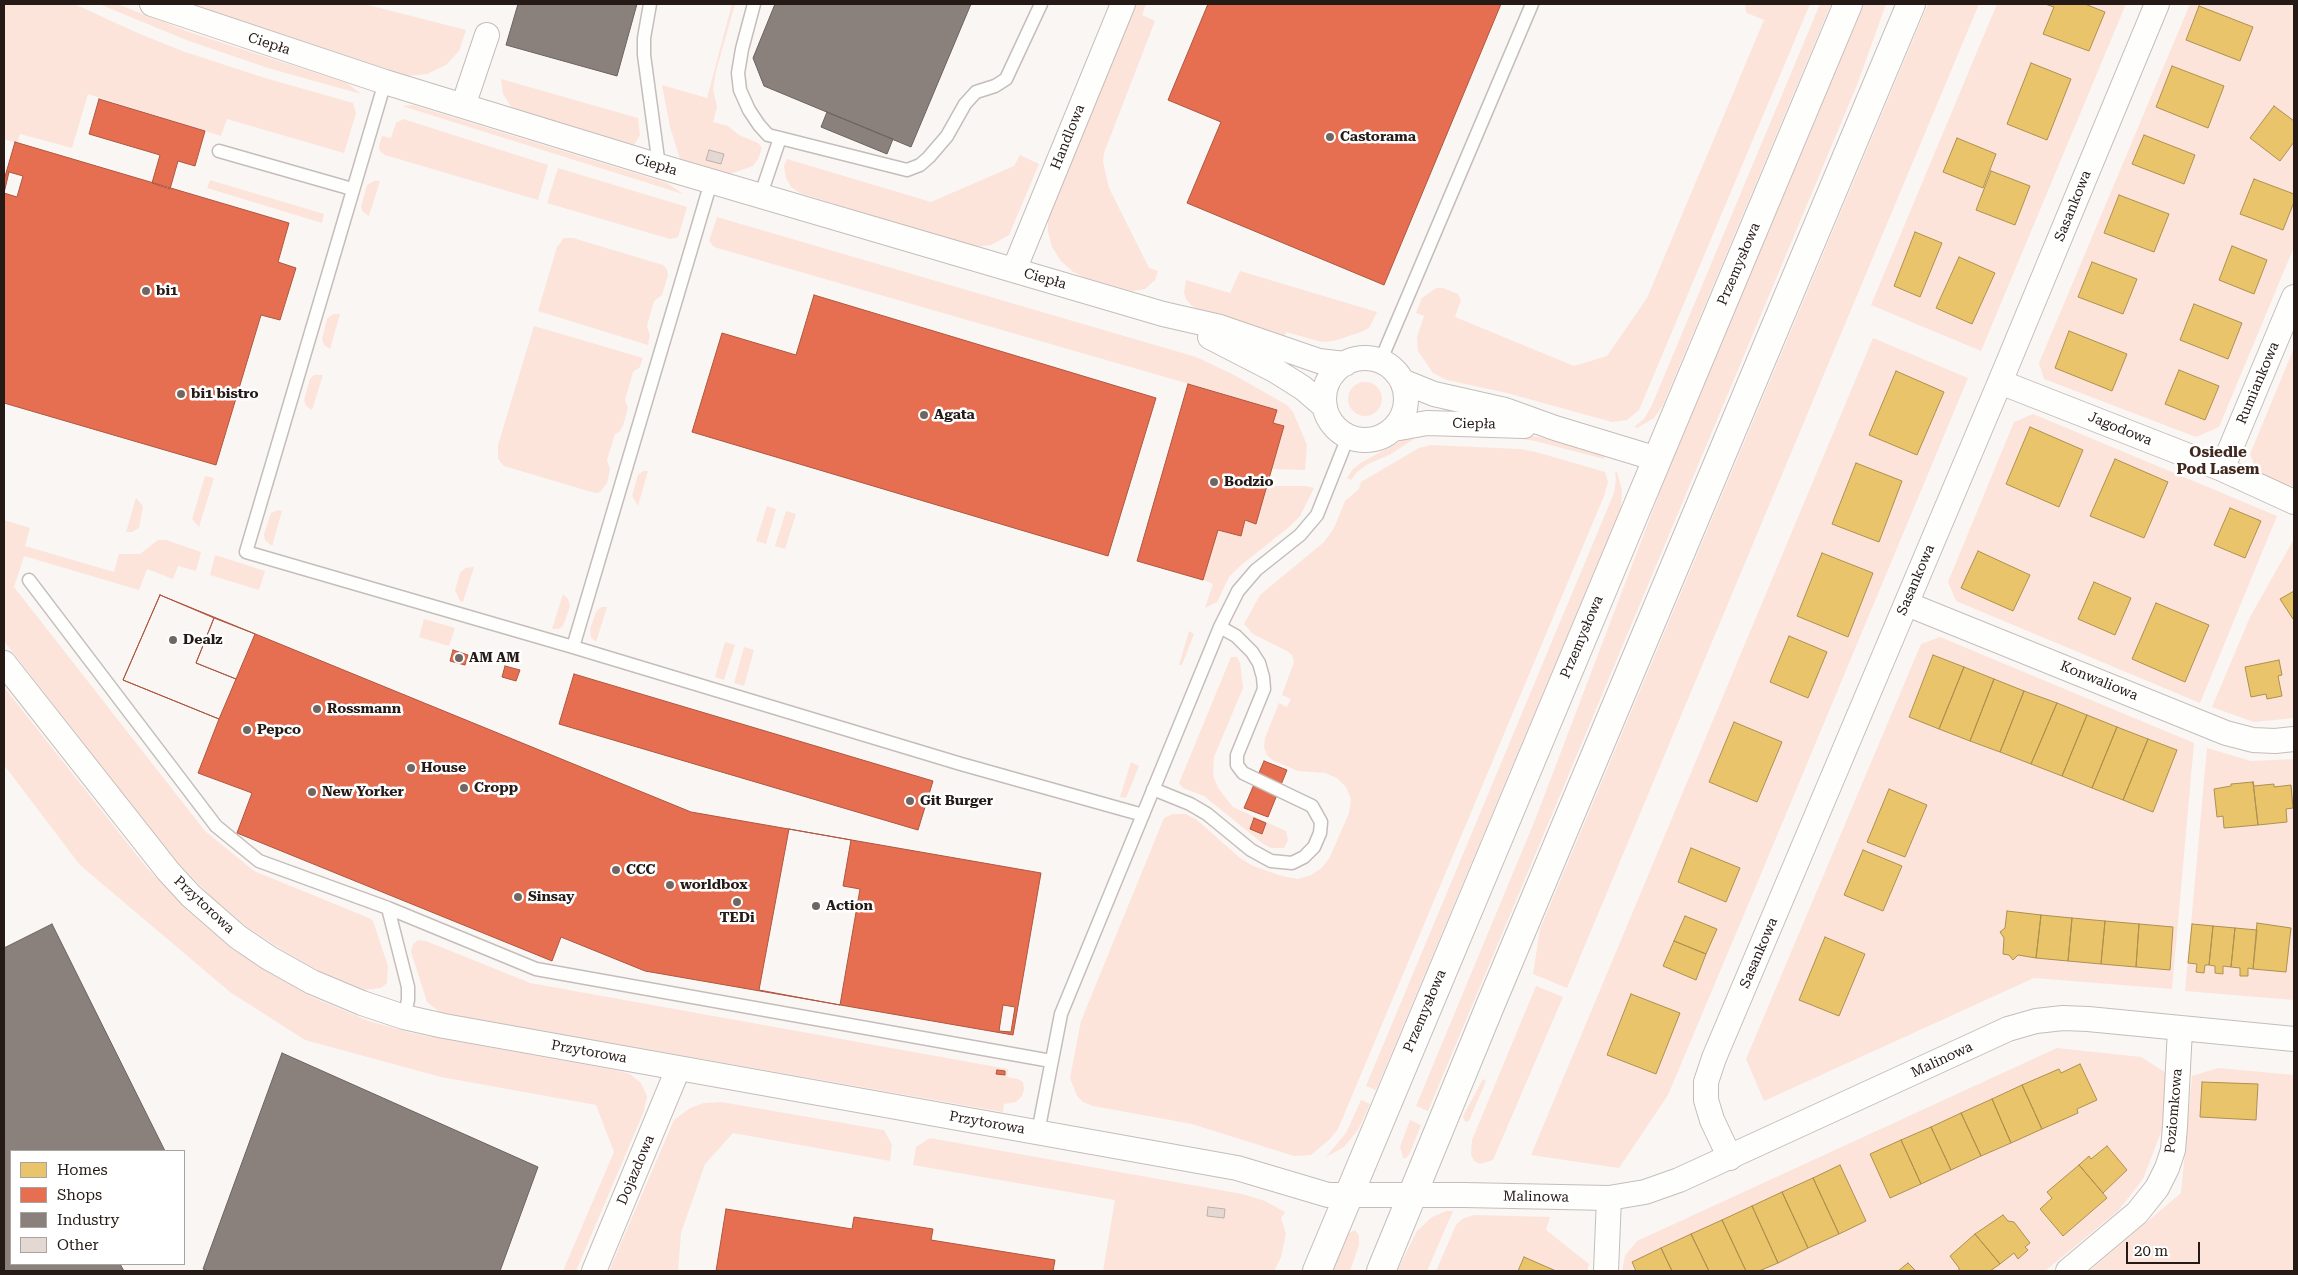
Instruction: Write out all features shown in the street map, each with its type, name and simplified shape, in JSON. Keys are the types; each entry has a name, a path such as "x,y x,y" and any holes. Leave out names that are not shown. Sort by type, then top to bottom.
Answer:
{"main road":[{"name":"Przemysłowa","path":"1317,1271 1848,4"},
{"path":"1381,1271 1911,4"}],"street":[{"name":"Ciepła","path":"152,4 385,82 760,197 1164,314 1220,327 1319,361 1345,364 1368,358 1389,366 1402,381 1434,394 1505,410 1555,428 1657,459"},
{"name":"Handlowa","path":"1014,270 1123,4"},
{"name":"Sasankowa","path":"1730,1158 1712,1120 1706,1100 1706,1082 1714,1058 2000,382 2157,4"},
{"path":"463,106 487,35"},
{"name":"Rumiankowa","path":"2222,469 2294,297"},
{"name":"Ciepła","path":"1164,314 1276,371 1303,388 1325,407 1329,419 1337,429 1348,437 1372,440 1384,436 1394,429 1427,423 1555,428"},
{"path":"1325,407 1324,394 1328,382 1335,372 1345,364"},
{"path":"1394,429 1402,418 1406,406 1406,394 1402,381"},
{"name":"Jagodowa","path":"2000,382 2222,469 2294,502"},
{"name":"Konwaliowa","path":"1906,604 2226,733 2253,740 2275,741 2294,739"},
{"name":"Przytorowa","path":"4,663 168,872 210,914 238,937 269,958 312,982 362,1003 404,1017 678,1069 1237,1168 1328,1195 1412,1194"},
{"name":"Malinowa","path":"1412,1194 1609,1198 1645,1192 1730,1158 2008,1029 2036,1021 2064,1018 2294,1039"},
{"name":"Poziomkowa","path":"2068,1271 2137,1213 2157,1188 2167,1168 2172,1150 2175,1126 2180,1028"},
{"name":"Dojazdowa","path":"594,1271 678,1069"},
{"path":"1606,1271 1609,1198"}],"lane":[{"path":"650,4 644,38 644,55 659,166"},
{"path":"754,4 739,65 740,90 759,125 768,135 907,170 920,165 947,136 965,104 976,92 995,86 1006,79 1041,4"},
{"path":"1380,362 1532,4"},
{"path":"385,82 246,552 574,647 961,764 1142,815"},
{"path":"760,197 780,138"},
{"path":"219,151 352,189"},
{"path":"574,647 712,182"},
{"path":"1038,1132 1061,1014 1220,627 1238,591 1256,570 1300,535 1317,515 1348,437"},
{"path":"29,580 216,826 259,861 388,908 536,969 1051,1061"},
{"path":"1153,789 1190,804 1208,814 1251,850 1271,861 1292,864 1304,857 1314,847 1320,833 1321,822 1312,806 1243,773 1237,765 1237,755 1264,689 1263,677 1259,663 1252,652 1236,636 1220,627"},
{"path":"388,908 408,987 408,1000 404,1017"}],"shaded area":[{"path":"4,4 74,4 185,52 265,78 353,103 356,113 344,153 227,119 221,136 88,94 72,148 20,134 17,143 4,139"},
{"path":"99,4 117,4 192,33 347,83 361,94 268,68 189,41"},
{"path":"191,4 364,4 466,30 459,51 446,65 427,74 407,76"},
{"path":"732,4 735,4 716,71 713,89 717,107 713,122 728,126 739,135 758,143 762,148 753,166 730,174 680,159 670,127 662,85 707,98"},
{"path":"1136,4 1146,4 1142,15 1155,21 1104,153 1103,162 1109,188 1149,268 1158,271 1155,280 1145,289 1132,291 1083,277 1072,271 1061,261 1052,247 1048,232 1048,217"},
{"path":"1746,4 1810,4 1639,410 1627,420 1612,422 1507,393 1447,380 1433,373 1418,351 1417,337 1424,316 1416,313 1422,298 1436,288 1443,288 1458,294 1461,300 1455,317 1574,366 1607,356 1647,298 1764,20 1747,13"},
{"path":"1820,4 1831,4 1663,405 1654,418 1637,428 1634,427 1644,419 1652,405"},
{"path":"1864,4 1886,4 1857,85 1428,1111 1416,1106 1535,820 1671,463"},
{"path":"1928,4 1979,4 1567,988 1533,974 1540,929"},
{"path":"1997,4 2126,4 1981,351 1871,305"},
{"path":"2190,4 2294,4 2294,247 2219,427 2196,437 2044,379 2039,363"},
{"path":"501,79 638,118 640,135 634,145 512,108 503,94"},
{"path":"413,105 667,183 683,194 402,106"},
{"path":"403,119 548,165 538,200 385,155 380,151 379,146 382,136 391,138 396,123"},
{"path":"1020,155 1039,164 1009,235 991,245 974,247 800,193 791,187 786,178 784,166 787,159 931,202 1014,166"},
{"path":"558,168 687,207 678,237 670,239 547,203"},
{"path":"210,180 324,214 322,223 207,188"},
{"path":"374,181 380,181 369,216 363,212 361,207 367,185"},
{"path":"717,217 1196,357 1234,375 1287,405 1293,412 1307,445 1305,470 1272,469 1284,426 1273,423 1276,409 714,247 709,241"},
{"path":"564,238 573,238 663,265 667,269 668,275 662,295 654,301 647,326 650,335 648,345 538,311 557,247"},
{"path":"1240,271 1377,312 1369,328 1334,341 1322,342 1286,332 1283,341 1199,310 1186,299 1184,293 1186,280 1230,293"},
{"path":"333,314 340,314 330,349 324,345 322,339 327,319"},
{"path":"534,326 643,358 640,367 633,372 625,400 628,408 623,426 615,434 607,460 610,469 607,483 600,492 595,493 504,466 498,459 498,445"},
{"path":"1873,338 1968,378 1761,874 1668,1095 1619,1168 1531,1155"},
{"path":"2294,348 2294,487 2257,472 2250,454"},
{"path":"314,375 323,375 312,410 306,406 304,400 310,379"},
{"path":"1365,382 1372,383 1377,387 1381,392 1381,406 1377,411 1372,415 1365,416 1358,415 1353,411 1349,406 1348,399 1349,392 1353,387 1358,383"},
{"path":"2033,414 2277,516 2200,703 1956,601 1948,582 2014,422"},
{"path":"1420,431 1518,434 1540,437 1605,456 1604,459 1516,438 1434,434 1415,438 1391,454 1368,464 1357,472 1351,480 1347,478 1353,469 1362,462"},
{"path":"1431,445 1520,449 1536,452 1605,472 1608,482 1604,496 1338,1129 1330,1139 1311,1155 1294,1156 1192,1124 1093,1106 1083,1102 1077,1096 1070,1078 1081,1021 1164,818 1173,814 1186,814 1197,820 1240,858 1253,866 1282,876 1298,879 1311,875 1322,868 1330,857 1349,813 1351,799 1346,787 1337,778 1325,773 1298,771 1272,760 1267,755 1264,747 1265,738 1279,703 1287,707 1291,699 1282,695 1294,662 1292,655 1287,651 1253,634 1244,624 1260,595 1324,542 1334,528 1345,501 1359,489 1361,482 1419,448"},
{"path":"643,471 648,471 638,506 632,496 638,475"},
{"path":"1617,472 1622,490 1621,507 1376,1090 1366,1086 1614,493 1615,473"},
{"path":"205,476 214,478 199,527 192,519"},
{"path":"1267,486 1306,486 1314,488 1300,516 1240,566 1229,577 1217,602 1205,608 1213,584 1203,580 1218,530 1240,536 1245,520 1256,523"},
{"path":"136,498 143,506 139,528 132,532 126,532"},
{"path":"767,506 776,509 766,544 756,541"},
{"path":"278,510 282,511 272,546 265,540 264,534 271,513"},
{"path":"786,511 796,514 785,549 775,546"},
{"path":"4,520 30,528 25,546 114,572 119,554 140,554 158,540 166,540 201,552 196,571 178,566 173,579 147,569 139,590 24,556 14,587 205,831 254,871 373,921 388,966 387,983 381,988 364,990 323,973 282,950 247,927 210,896 168,852 4,641"},
{"path":"2294,539 2294,718 2254,722 2212,707 2250,617"},
{"path":"215,555 265,571 259,590 210,575"},
{"path":"474,567 463,602 460,601 455,590 460,573 465,568"},
{"path":"563,594 568,599 570,606 563,626 558,629 552,629"},
{"path":"601,607 607,607 596,642 591,637 590,629 596,612"},
{"path":"424,619 455,628 449,646 419,637"},
{"path":"1189,631 1194,634 1182,665 1179,665"},
{"path":"1940,637 2194,743 2172,989 2034,978 1764,1101 1746,1059 1921,644"},
{"path":"725,642 735,645 724,680 715,677"},
{"path":"744,647 754,650 744,686 734,683"},
{"path":"1231,657 1237,657 1240,663 1243,688 1214,757 1213,775 1218,788 1233,807 1286,831 1288,840 1284,848 1271,848 1262,843 1204,796 1183,788 1179,783"},
{"path":"4,687 147,868 187,910 232,949 312,997 369,1021 411,1033 614,1070 630,1074 641,1083 647,1096 644,1111 576,1271 563,1271 614,1152 596,1105 441,1077 305,1040 230,992 80,865 4,765"},
{"path":"2207,748 2251,761 2294,759 2294,1000 2185,991"},
{"path":"1131,762 1139,766 1126,798 1120,797"},
{"path":"418,940 426,941 530,983 1008,1069 1007,1077 1023,1082 1024,1089 1022,1096 1016,1102 1004,1104 1003,1112 441,1013 427,1002 411,952 413,944"},
{"path":"1536,986 1563,997 1493,1160 1480,1164 1474,1161 1471,1154 1472,1140"},
{"path":"2057,1048 2141,1057 2168,1074 2163,1127 2143,1179 2118,1211 2045,1271 1622,1271 1625,1256 1637,1241"},
{"path":"2218,1068 2294,1075 2294,1271 2089,1271 2181,1193 2192,1076"},
{"path":"1483,1079 1486,1081 1469,1121 1465,1122 1463,1116"},
{"path":"1361,1100 1370,1104 1358,1130 1344,1147 1326,1157 1346,1133"},
{"path":"721,1102 884,1130 892,1145 890,1161 733,1133 705,1164 681,1233 678,1271 609,1271 674,1120 690,1108 704,1103"},
{"path":"1410,1120 1421,1125 1409,1155 1403,1158 1400,1147"},
{"path":"930,1138 1242,1194 1265,1201 1285,1212 1281,1218 1286,1234 1281,1257 1274,1271 1103,1271 1115,1200 913,1165 916,1147"},
{"path":"1447,1211 1453,1211 1427,1271 1397,1271 1417,1231 1432,1217"},
{"path":"1474,1215 1550,1217 1546,1230 1589,1264 1587,1271 1436,1271 1456,1225 1462,1219"},
{"path":"1355,1230 1359,1236 1359,1245 1350,1271 1332,1271 1349,1233"}],"building: Homes":[{"path":"2045,4 2085,4 2105,12 2089,51 2043,34 2054,7"},
{"path":"2199,6 2253,27 2240,61 2186,40"},
{"path":"2031,63 2071,79 2047,140 2007,124"},
{"path":"2172,66 2224,86 2208,128 2156,107"},
{"path":"2274,106 2294,121 2294,142 2280,161 2250,138"},
{"path":"2144,135 2195,155 2184,184 2132,164"},
{"path":"1957,138 1996,154 1983,188 1943,172"},
{"path":"1991,171 2030,186 2015,225 1976,210"},
{"path":"2254,179 2294,194 2294,202 2283,230 2240,214"},
{"path":"2119,195 2169,214 2154,252 2104,233"},
{"path":"1915,232 1942,243 1920,297 1894,286"},
{"path":"2232,246 2267,260 2254,294 2219,280"},
{"path":"1959,257 1995,273 1972,324 1936,308"},
{"path":"2092,262 2137,279 2123,314 2078,297"},
{"path":"2194,304 2242,323 2228,359 2180,340"},
{"path":"2069,331 2127,354 2112,391 2055,368"},
{"path":"2179,370 2219,386 2205,420 2165,404"},
{"path":"1896,371 1944,392 1917,455 1869,435"},
{"path":"2030,427 2083,450 2059,507 2006,484"},
{"path":"2115,459 2168,482 2144,538 2090,516"},
{"path":"1856,463 1902,481 1879,542 1832,524"},
{"path":"2230,508 2261,521 2245,558 2214,545"},
{"path":"1978,551 2030,575 2013,611 1961,588"},
{"path":"1822,553 1873,573 1848,637 1797,616"},
{"path":"2094,582 2131,598 2115,635 2078,619"},
{"path":"2294,591 2294,618 2293,619 2280,599"},
{"path":"2156,603 2209,625 2185,682 2132,659"},
{"path":"1789,636 1827,652 1808,698 1770,682"},
{"path":"1933,655 1964,667 1939,729 1909,717"},
{"path":"2279,660 2282,675 2278,676 2282,696 2267,699 2266,694 2251,697 2245,667"},
{"path":"1964,667 1994,679 1970,741 1939,729"},
{"path":"1994,679 2024,691 2000,752 1970,741"},
{"path":"2024,691 2057,703 2031,764 2000,752"},
{"path":"2057,703 2087,715 2062,776 2031,764"},
{"path":"2087,715 2117,727 2092,788 2062,776"},
{"path":"1734,722 1782,742 1757,802 1709,782"},
{"path":"2117,727 2148,739 2123,800 2092,788"},
{"path":"2148,739 2177,750 2153,812 2123,800"},
{"path":"2253,782 2254,786 2274,784 2274,787 2291,785 2293,808 2286,809 2287,822 2258,825"},
{"path":"2253,782 2258,825 2224,828 2223,816 2217,817 2214,789 2231,786 2231,784"},
{"path":"1889,789 1927,805 1905,857 1867,842"},
{"path":"1691,848 1740,868 1726,902 1678,882"},
{"path":"1863,850 1902,866 1883,911 1844,895"},
{"path":"2007,911 2041,915 2036,958 2018,955 2013,960 2009,955 2003,954 2004,938 2000,932 2005,928"},
{"path":"2041,915 2072,918 2068,961 2036,958"},
{"path":"1685,916 1717,929 1706,954 1674,941"},
{"path":"2072,918 2105,921 2101,964 2068,961"},
{"path":"2105,921 2139,924 2136,967 2101,964"},
{"path":"2257,923 2291,928 2286,972 2253,969"},
{"path":"2139,924 2173,927 2170,970 2136,967"},
{"path":"2192,924 2213,926 2209,965 2205,965 2204,973 2196,972 2197,964 2188,963"},
{"path":"2213,926 2235,928 2231,967 2223,966 2223,974 2215,973 2215,966 2209,965"},
{"path":"2235,928 2257,930 2253,969 2248,968 2248,976 2240,976 2240,968 2231,967"},
{"path":"1825,937 1865,954 1839,1016 1799,1000"},
{"path":"1674,941 1706,954 1696,980 1663,966"},
{"path":"1631,994 1680,1013 1656,1074 1607,1055"},
{"path":"2080,1064 2097,1100 2077,1109 2078,1113 2042,1129 2022,1085 2059,1069 2061,1073"},
{"path":"2202,1082 2258,1084 2256,1120 2200,1117"},
{"path":"2022,1085 2042,1129 2011,1143 1992,1099"},
{"path":"1992,1099 2011,1143 1981,1156 1961,1113"},
{"path":"1961,1113 1981,1156 1951,1170 1931,1127"},
{"path":"1931,1127 1951,1170 1921,1184 1901,1140"},
{"path":"1901,1140 1921,1184 1890,1198 1870,1154"},
{"path":"2107,1146 2127,1170 2103,1193 2079,1165 2089,1156 2091,1159"},
{"path":"1840,1165 1866,1221 1839,1234 1813,1178"},
{"path":"2079,1165 2107,1198 2063,1236 2040,1209 2052,1198 2047,1192"},
{"path":"1813,1178 1839,1234 1808,1248 1782,1192"},
{"path":"1782,1192 1808,1248 1778,1263 1752,1206"},
{"path":"1752,1206 1778,1263 1759,1271 1746,1271 1722,1220"},
{"path":"2003,1215 2008,1221 2014,1222 2030,1243 2025,1247 2028,1250 2018,1259 2014,1253 2000,1264 1975,1234"},
{"path":"1722,1220 1746,1271 1709,1271 1691,1234"},
{"path":"1691,1234 1709,1271 1672,1271 1661,1248"},
{"path":"1975,1234 2000,1264 1990,1271 1959,1271 1959,1268 1950,1256"},
{"path":"1661,1248 1672,1271 1636,1271 1632,1262"},
{"path":"1524,1257 1556,1271 1518,1271"},
{"path":"1908,1263 1916,1271 1898,1271"}],"building: Shops":[{"name":"Castorama","path":"1208,4 1501,4 1384,285 1187,203 1221,122 1168,100"},
{"path":"99,99 205,131 195,166 178,161 170,189 152,183 160,155 89,134"},
{"name":"bi1","path":"15,142 289,223 278,262 296,268 280,320 261,315 216,465 4,403 4,180"},
{"path":"9,172 23,176 17,197 4,193"},
{"name":"Agata","path":"814,295 1156,398 1108,556 692,432 722,333 796,355"},
{"name":"Bodzio","path":"1188,384 1277,410 1273,423 1284,426 1256,524 1245,520 1241,536 1218,530 1203,580 1137,561"},
{"name":"Dealz","path":"160,595 214,618 196,663 236,679 219,719 123,680"},
{"path":"160,595 691,812 1041,873 1013,1035 645,971 561,937 552,961 237,833 252,793 198,773 219,719 123,680"},
{"path":"214,618 255,634 236,679 196,663"},
{"name":"AM AM","path":"453,650 468,655 465,665 450,661"},
{"path":"505,666 520,670 516,681 502,677"},
{"path":"574,674 933,781 918,830 559,724"},
{"path":"1264,761 1287,770 1268,817 1244,808"},
{"path":"1254,818 1266,823 1262,834 1250,829"},
{"name":"Action","path":"789,829 851,840 843,886 860,889 840,1005 759,990"},
{"path":"1003,1005 1015,1007 1011,1032 999,1031"},
{"path":"997,1070 1005,1071 1005,1075 996,1074"},
{"path":"726,1209 852,1229 854,1217 933,1229 931,1240 1055,1260 1053,1271 716,1271"}],"building: Industry":[{"path":"518,4 637,4 617,76 506,45"},
{"path":"775,4 971,4 911,147 764,86 753,58"},
{"path":"827,112 893,139 887,154 821,127"},
{"path":"52,924 165,1150 10,1150 10,1265 121,1265 124,1271 4,1271 4,948"},
{"path":"282,1053 538,1167 500,1271 209,1271 203,1269"}],"building: Other":[{"path":"709,150 724,154 721,164 706,160"},
{"path":"1208,1207 1225,1209 1224,1218 1207,1216"}],"place":[{"name":"Castorama","path":"1330,137"},
{"name":"bi1","path":"146,291"},
{"name":"bi1 bistro","path":"181,394"},
{"name":"Agata","path":"924,415"},
{"name":"Bodzio","path":"1214,482"},
{"name":"Dealz","path":"173,640"},
{"name":"AM AM","path":"459,658"},
{"name":"Rossmann","path":"317,709"},
{"name":"Pepco","path":"247,730"},
{"name":"House","path":"411,768"},
{"name":"Cropp","path":"464,788"},
{"name":"New Yorker","path":"312,792"},
{"name":"Git Burger","path":"910,801"},
{"name":"CCC","path":"616,870"},
{"name":"worldbox","path":"670,885"},
{"name":"Sinsay","path":"518,897"},
{"name":"TEDi","path":"737,902"},
{"name":"Action","path":"816,906"}],"district":[{"name":"Osiedle Pod Lasem","path":"2218,462"}]}
